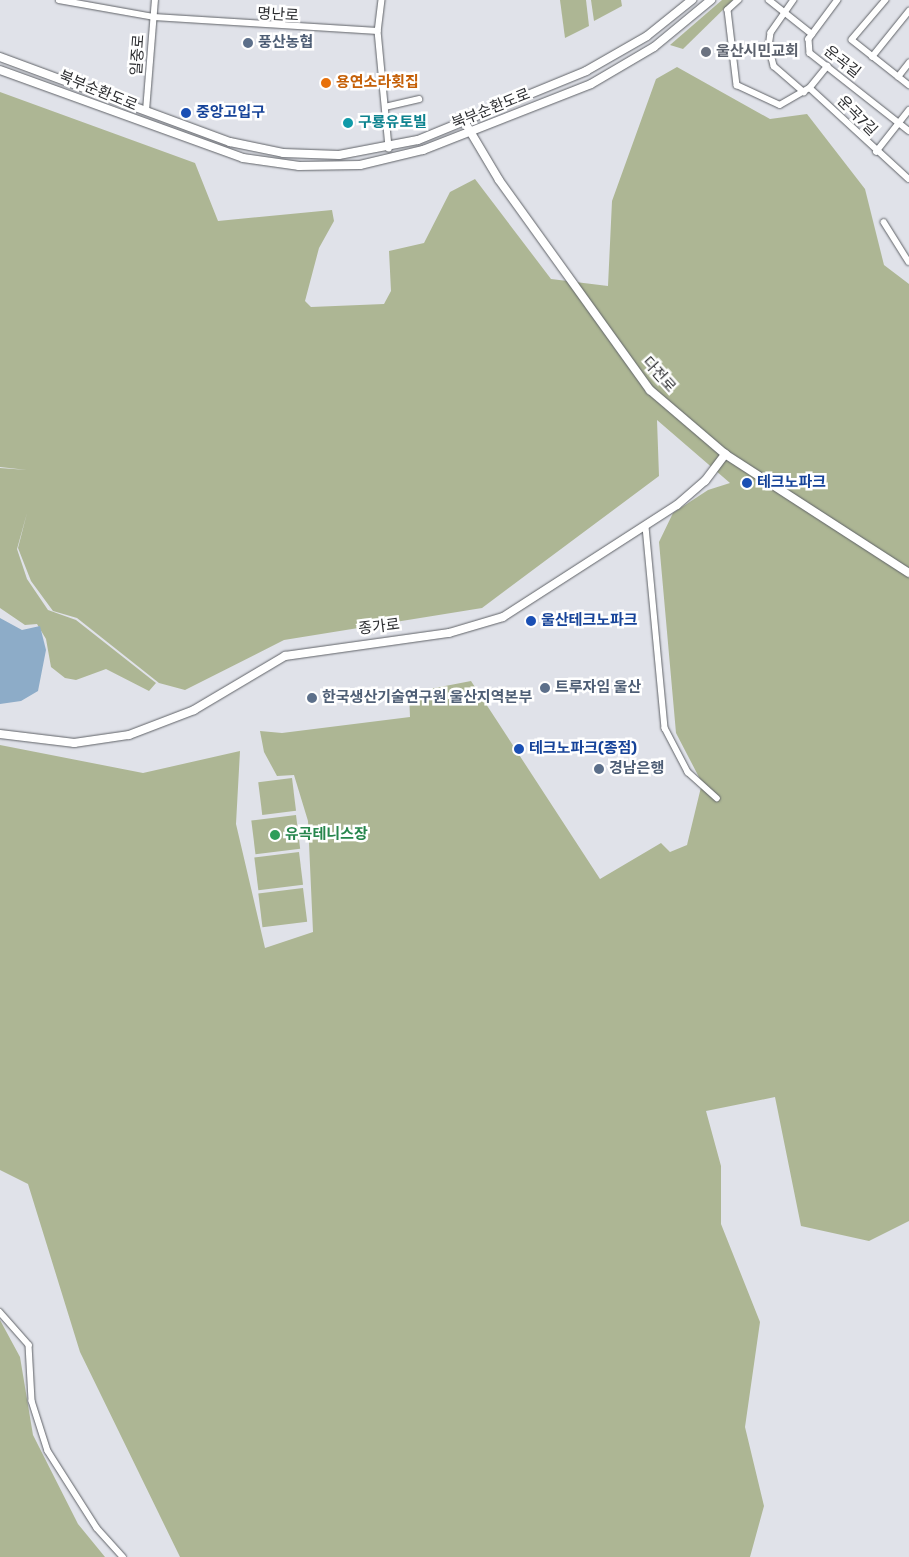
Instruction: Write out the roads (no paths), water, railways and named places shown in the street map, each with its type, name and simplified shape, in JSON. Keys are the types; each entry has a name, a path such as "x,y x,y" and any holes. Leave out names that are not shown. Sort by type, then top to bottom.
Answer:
{"main road":[{"name":"북부순환도로","path":"0,57 230,142 283,153 339,155 389,148 464,121 598,65 647,36 692,0"},
{"name":"북부순환도로","path":"0,70 202,144 288,165 376,162 470,132 611,74 654,48 711,0"},
{"name":"다전로","path":"464,121 499,180 650,390 725,454 909,573"},
{"name":"종가로","path":"0,734 74,743 116,738 194,710 285,656 464,630 522,608 646,527 705,481 725,454"}],"street":[{"name":"명난로","path":"59,0 154,18 378,31"},
{"name":"일중로","path":"146,111 155,0"},
{"path":"382,0 378,31 389,148"},
{"path":"739,0 728,10 737,85 780,105 810,88 828,66"},
{"path":"769,0 812,34"},
{"path":"794,0 771,33 769,47 774,66 804,92"},
{"name":"운곡길","path":"838,0 812,34 807,46 828,66 909,131"},
{"path":"886,0 852,40 872,58 909,85"},
{"path":"872,58 909,12"},
{"path":"898,77 909,63"},
{"name":"운곡7길","path":"810,88 876,152 909,179"},
{"path":"385,107 419,99"},
{"path":"876,152 909,110"},
{"path":"884,222 909,262"},
{"path":"646,527 665,728 688,772 718,798"},
{"path":"0,1312 29,1345 32,1401 48,1451 97,1528 123,1557"}],"water":[{"path":"0,618 22,630 40,626 46,650 38,691 21,701 0,704"}],"place":[{"name":"풍산농협","path":"248,43"},
{"name":"울산시민교회","path":"706,52"},
{"name":"용연소라횟집","path":"326,83"},
{"name":"중앙고입구","path":"186,113"},
{"name":"구룡유토빌","path":"348,123"},
{"name":"테크노파크","path":"747,483"},
{"name":"울산테크노파크","path":"531,621"},
{"name":"트루자임 울산","path":"545,688"},
{"name":"한국생산기술연구원 울산지역본부","path":"312,698"},
{"name":"테크노파크(종점)","path":"519,749"},
{"name":"경남은행","path":"599,769"},
{"name":"유곡테니스장","path":"275,835"}]}
